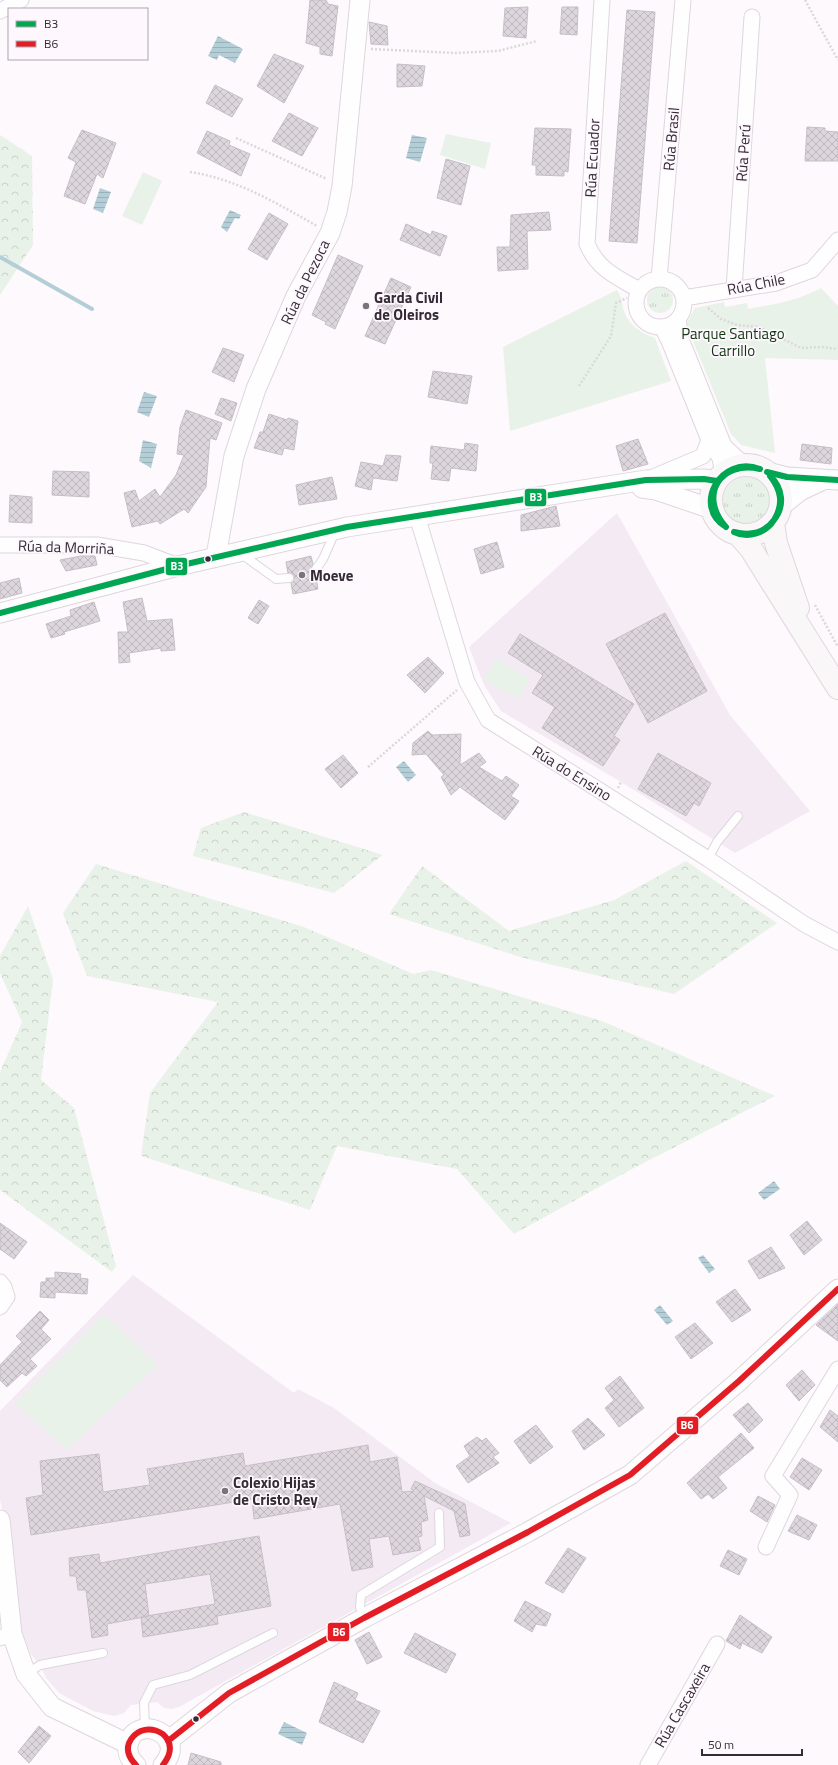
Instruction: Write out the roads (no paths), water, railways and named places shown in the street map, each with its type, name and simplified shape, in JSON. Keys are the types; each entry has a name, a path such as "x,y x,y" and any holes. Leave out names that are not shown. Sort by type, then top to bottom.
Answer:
{"main road":[{"path":"777,514 757,534 738,534 729,531 716,518 712,509 711,500 720,478 735,467 758,469 779,487 776,543 805,634"},
{"path":"738,534 751,549 838,688"}],"street":[{"path":"0,11 21,0"},
{"name":"Rúa da Pezoca","path":"216,556 234,456 256,389 296,296 330,233 337,212 342,186 360,0"},
{"name":"Rúa Ecuador","path":"602,0 587,244 592,255 601,267 638,293"},
{"name":"Rúa Brasil","path":"659,279 683,0"},
{"name":"Rúa Perú","path":"734,289 752,17"},
{"name":"Rúa Chile","path":"684,298 776,283 812,270 838,240"},
{"path":"659,279 672,282 678,286 684,298 684,306 678,320 673,324 662,327 646,323 641,318 636,303 638,293 648,282 659,279"},
{"path":"678,320 681,339 724,446 739,460 758,469 787,477 830,480"},
{"path":"0,613 216,556 336,530 615,484 646,480 720,478 720,458 708,440 669,341 662,327"},
{"path":"646,480 703,456 708,440"},
{"path":"777,514 800,491 830,480"},
{"path":"615,484 656,490 712,509"},
{"name":"Rúa do Ensino","path":"417,516 467,682 488,720 708,859 804,924 838,942"},
{"name":"Rúa da Morriña","path":"0,545 97,546 144,553 178,566"},
{"path":"0,1282 4,1287 7,1297 0,1307"},
{"path":"168,1741 229,1693 364,1618 528,1532 630,1475 734,1386 838,1289"},
{"path":"766,1547 790,1495 773,1476 838,1369"},
{"path":"0,1520 6,1636 26,1674 52,1708 128,1744"},
{"name":"Rúa Cascaxeira","path":"648,1765 717,1644"},
{"path":"136,1765 130,1757 128,1744 134,1734 145,1728 159,1730 168,1741 170,1754 163,1765"}],"lane":[{"path":"314,572 323,559 336,530"},
{"path":"238,552 276,579 289,578"},
{"path":"708,859 717,842 738,816"},
{"path":"364,1618 360,1607 361,1595 440,1547 440,1513"},
{"path":"145,1728 144,1704 153,1685 190,1675 273,1633"},
{"path":"26,1674 40,1665 103,1652"}],"water":[{"path":"218,36 243,49 235,63 219,55 217,60 208,56"},
{"path":"412,135 427,138 420,162 406,158"},
{"path":"100,188 111,192 103,213 93,209"},
{"path":"230,210 241,215 239,219 235,218 227,232 221,227"},
{"path":"144,392 157,396 149,417 137,412"},
{"path":"143,440 157,444 151,468 139,461"},
{"path":"404,761 416,775 408,782 396,767"},
{"path":"774,1181 780,1189 764,1200 758,1193"},
{"path":"703,1255 715,1269 709,1273 698,1258"},
{"path":"660,1305 673,1321 667,1325 654,1310"},
{"path":"284,1722 307,1733 302,1745 278,1734"}],"waterway":[{"path":"0,257 92,309"}],"place":[{"name":"Garda Civil de Oleiros","path":"366,306"},
{"name":"Moeve","path":"302,575"},
{"name":"Colexio Hijas de Cristo Rey","path":"225,1491"}],"park label":[{"name":"Parque Santiago Carrillo","path":"733,342"}]}
